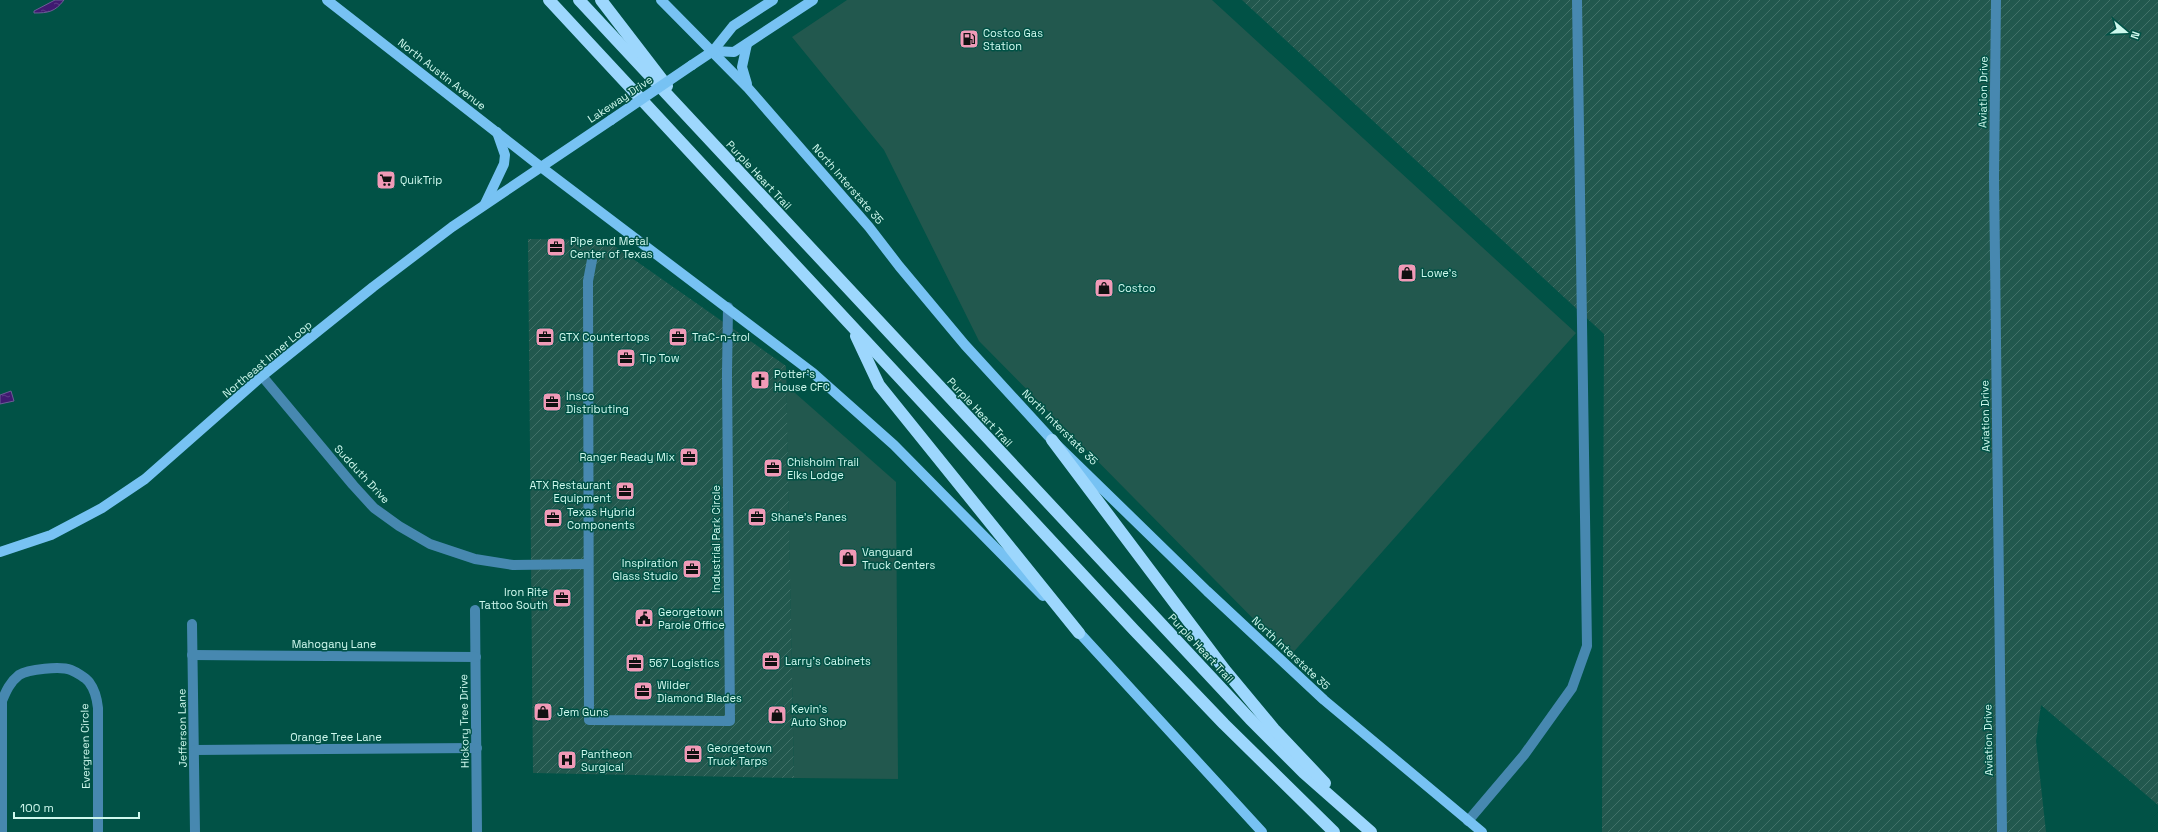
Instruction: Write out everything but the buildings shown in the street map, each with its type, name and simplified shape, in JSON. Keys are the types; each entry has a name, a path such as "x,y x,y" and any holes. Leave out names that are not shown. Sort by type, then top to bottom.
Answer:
{"highway":[{"path":"550,0 1134,630 1285,785 1334,832"},
{"name":"Purple Heart Trail","path":"579,0 1250,719 1304,773 1371,832"},
{"path":"601,0 652,64 693,123"},
{"path":"851,326 879,385 1079,633"},
{"path":"1052,440 1225,670 1274,729 1356,819"},
{"path":"1285,785 1323,832"}],"main road":[{"name":"North Austin Avenue","path":"327,0 541,167"},
{"name":"North Interstate 35","path":"661,0 748,88 869,227 899,266 965,345 1052,440 1207,591 1324,700 1482,832"},
{"name":"Lakeway Drive","path":"541,167 713,51 734,26 773,0"},
{"path":"713,51 734,52 813,0"},
{"path":"747,44 742,68 748,88"},
{"path":"485,205 504,164 504,155 497,132"},
{"path":"541,167 728,307 813,373 894,445 1079,633 1262,832"},
{"name":"Northeast Inner Loop","path":"0,552 51,535 102,508 145,479 262,376 373,287 485,205 541,167"}],"street":[{"path":"1468,821 1524,755 1572,688 1587,646 1577,0"},
{"name":"Aviation Drive","path":"1996,0 1994,177 2002,832"},
{"name":"Industrial Park Circle","path":"592,260 588,281 589,720 730,721 727,382 728,307"},
{"name":"Sudduth Drive","path":"262,376 353,485 374,508 398,526 430,544 475,559 513,565 588,564"},
{"name":"Hickory Tree Drive","path":"475,610 478,832"},
{"name":"Jefferson Lane","path":"192,624 195,832"},
{"name":"Mahogany Lane","path":"192,655 476,657"},
{"name":"Evergreen Circle","path":"2,832 2,701 7,690 20,674 30,671 55,669 71,670 88,681 96,692 98,708 98,832"},
{"name":"Orange Tree Lane","path":"195,750 477,748"}],"shaded area":[{"path":"847,0 1212,0 1576,333 1290,656 979,341 884,150 792,37"},
{"path":"1242,0 2158,0 2158,805 2041,705 2036,741 2046,832 1602,832 1604,334"},
{"path":"528,239 606,240 786,366 794,778 533,773"},
{"path":"786,385 896,482 898,779 794,778"}],"water":[{"path":"55,0 64,0 51,11 34,13 34,11"},
{"path":"11,391 14,401 0,404 0,395"}],"place":[{"name":"Costco Gas Station","path":"969,39"},
{"name":"QuikTrip","path":"386,180"},
{"name":"Pipe and Metal Center of Texas","path":"556,247"},
{"name":"Lowe's","path":"1407,273"},
{"name":"Costco","path":"1104,288"},
{"name":"GTX Countertops","path":"545,337"},
{"name":"TraC-n-trol","path":"678,337"},
{"name":"Tip Tow","path":"626,358"},
{"name":"Potter's House CFC","path":"760,380"},
{"name":"Insco Distributing","path":"552,402"},
{"name":"Ranger Ready Mix","path":"689,457"},
{"name":"Chisholm Trail Elks Lodge","path":"773,468"},
{"name":"ATX Restaurant Equipment","path":"625,491"},
{"name":"Shane’s Panes","path":"757,517"},
{"name":"Texas Hybrid Components","path":"553,518"},
{"name":"Vanguard Truck Centers","path":"848,558"},
{"name":"Inspiration Glass Studio","path":"692,569"},
{"name":"Iron Rite Tattoo South","path":"562,598"},
{"name":"Georgetown Parole Office","path":"644,618"},
{"name":"Larry's Cabinets","path":"771,661"},
{"name":"567 Logistics","path":"635,663"},
{"name":"Wilder Diamond Blades","path":"643,691"},
{"name":"Jem Guns","path":"543,712"},
{"name":"Kevin's Auto Shop","path":"777,715"},
{"name":"Georgetown Truck Tarps","path":"693,754"},
{"name":"Pantheon Surgical","path":"567,760"}]}
